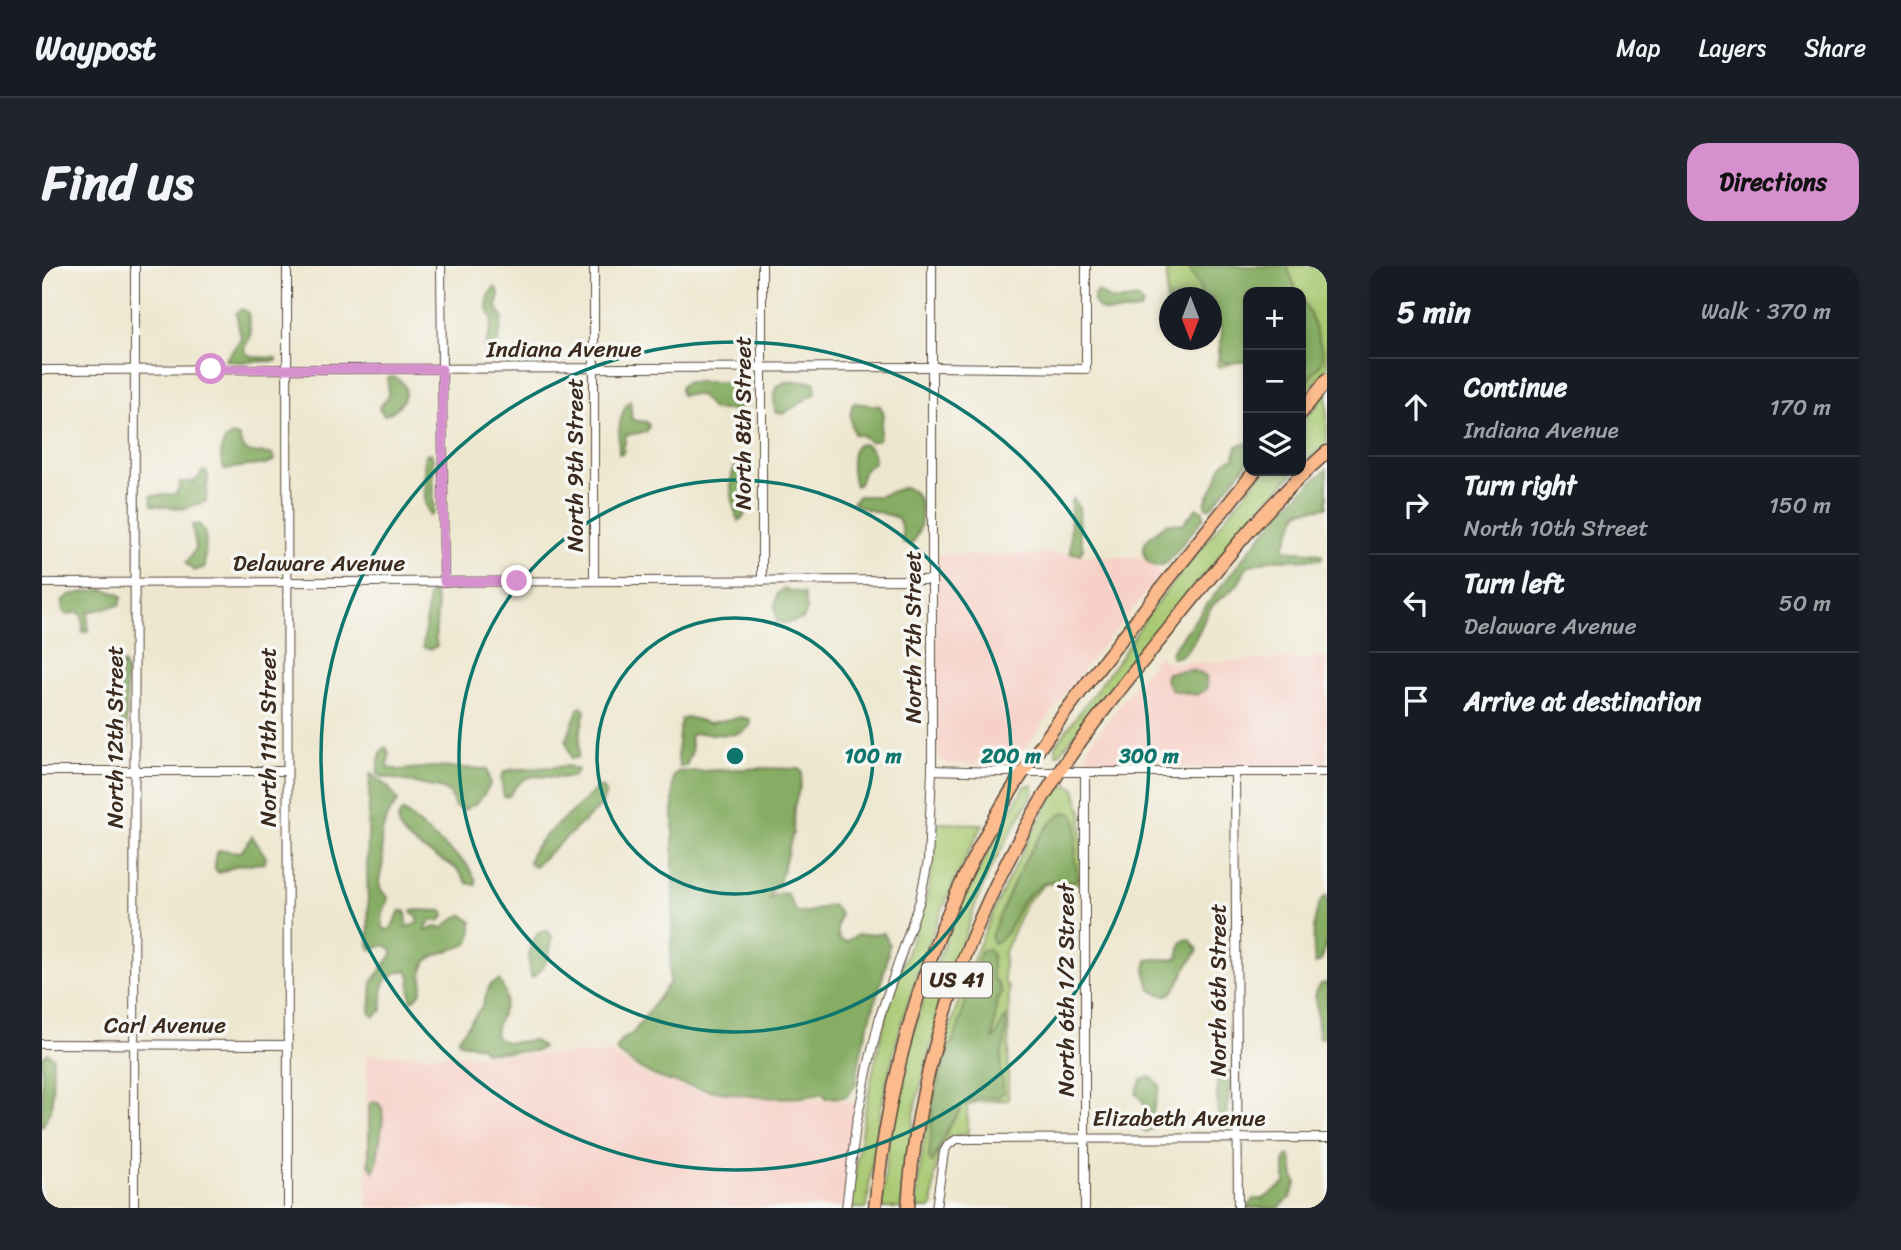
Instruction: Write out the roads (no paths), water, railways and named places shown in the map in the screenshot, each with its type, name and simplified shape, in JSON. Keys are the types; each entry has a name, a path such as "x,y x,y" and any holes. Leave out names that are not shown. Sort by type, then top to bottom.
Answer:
{"main road":[{"path":"1306,406 1327,380"},
{"name":"US 41","path":"908,1208 923,1101 951,997 979,922 1030,819 1088,731 1243,537 1286,489 1327,452"},
{"name":"US 41","path":"875,1208 890,1105 923,980 949,913 1000,808 1074,699 1251,476"}],"street":[{"name":"North 12th Street","path":"134,1208 135,266"},
{"name":"North 11th Street","path":"287,266 288,1208"},
{"path":"441,266 444,582"},
{"name":"North 9th Street","path":"594,266 594,580"},
{"name":"North 8th Street","path":"762,266 762,581"},
{"name":"North 7th Street","path":"846,1208 856,1125 880,1016 920,900 928,860 932,769 932,266"},
{"name":"Indiana Avenue","path":"42,370 932,367 1086,369 1086,266"},
{"name":"Delaware Avenue","path":"42,583 932,580"},
{"path":"932,769 1024,772 1327,772"},
{"path":"42,771 287,771"},
{"name":"North 6th 1/2 Street","path":"1084,1208 1085,772"},
{"name":"North 6th Street","path":"1235,772 1238,1208"},
{"name":"Carl Avenue","path":"42,1044 287,1045"},
{"name":"Elizabeth Avenue","path":"936,1208 942,1161 948,1144 957,1139 1327,1138"}]}
